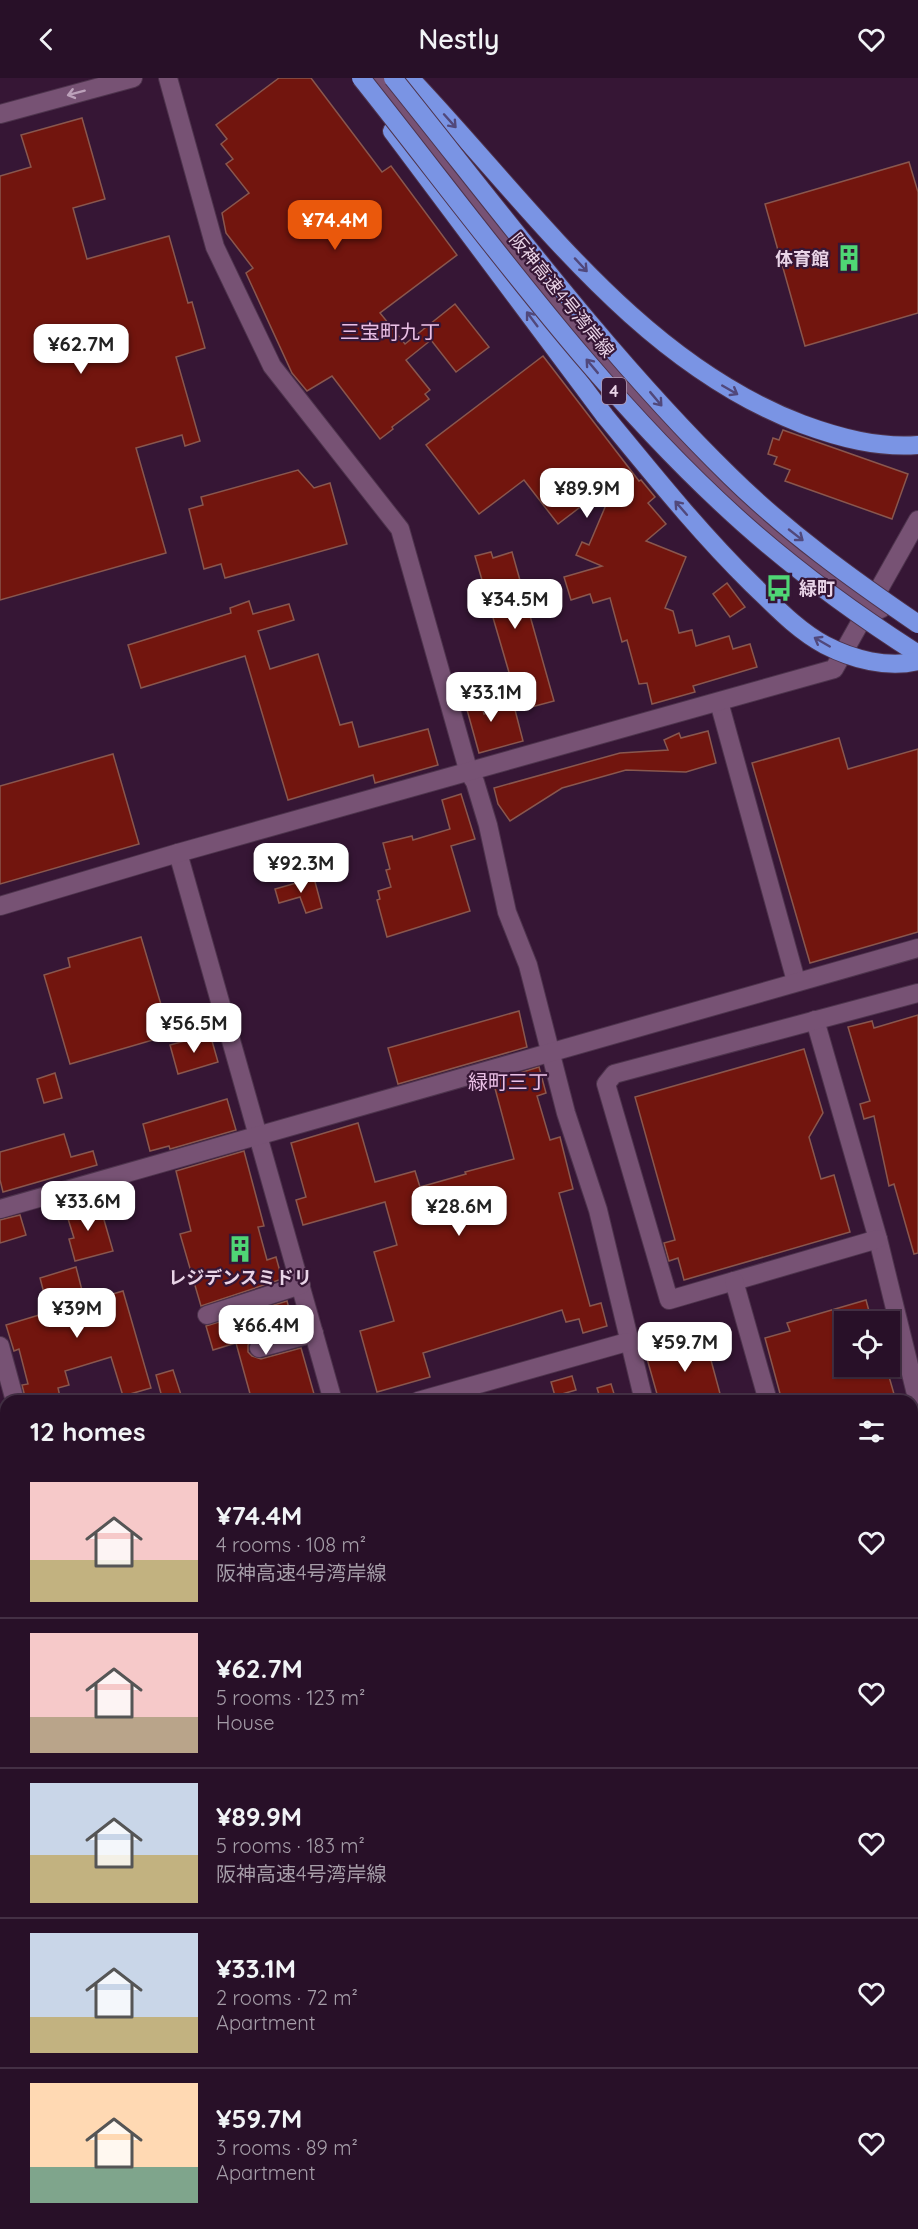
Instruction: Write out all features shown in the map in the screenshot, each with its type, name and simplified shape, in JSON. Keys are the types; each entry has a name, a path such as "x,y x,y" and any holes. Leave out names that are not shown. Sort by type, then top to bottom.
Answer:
{"highway":[{"name":"4","path":"356,78 398,139 604,416 741,574 781,612 826,645 851,655 888,664 918,661"},
{"name":"阪神高速4号湾岸線","path":"361,78 592,366 679,460 744,523 791,563 918,654"},
{"name":"阪神高速4号湾岸線","path":"393,78 530,248 663,407 730,476 790,530 918,625"},
{"path":"410,78 567,250 647,330 714,381 775,413 810,427 867,443 918,445"},
{"path":"810,427 865,436 918,432"}],"street":[{"path":"0,114 133,78"},
{"path":"168,78 216,247 272,366 400,529 469,773 476,782 488,825 504,903 528,965 566,1113 598,1210 627,1342 642,1395"},
{"path":"379,78 647,411 735,501 806,562 872,605 918,625"},
{"path":"0,906 178,853 834,669 918,520"},
{"path":"719,702 796,981"},
{"path":"178,853 331,1395"},
{"path":"0,1209 918,948"},
{"path":"878,1239 669,1300 606,1084 614,1074 918,993"},
{"path":"815,1020 878,1239 916,1395"},
{"path":"734,1281 766,1395"},
{"path":"207,1315 301,1285"},
{"path":"260,1348 314,1333"},
{"path":"439,1395 627,1342"},
{"path":"0,1346 13,1395"}],"building":[{"path":"279,78 311,78 382,172 391,166 457,255 380,313 405,344 455,304 489,347 456,372 431,340 406,360 430,390 425,394 429,399 380,439 332,376 307,391 292,373 246,273 253,268 226,233 222,213 249,193 226,164 233,159 221,144 227,139 216,125"},
{"path":"82,118 105,199 73,208 87,259 169,236 188,303 192,302 205,348 176,357 200,441 185,446 182,435 136,448 166,553 0,600 0,176 31,167 21,135"},
{"name":"体育館","path":"909,162 918,192 918,313 805,346 765,204"},
{"path":"543,356 639,481 641,480 655,497 648,503 666,524 646,541 686,557 665,608 673,611 679,633 692,630 696,646 729,636 733,649 750,644 757,667 693,686 695,692 652,704 647,683 639,684 627,640 622,642 610,598 593,603 590,594 571,600 564,577 602,566 576,555 582,542 589,545 617,479 558,524 524,480 479,514 426,445"},
{"path":"783,430 908,474 892,519 785,481 790,470 774,464 777,457 768,454 773,438 779,440"},
{"path":"298,470 314,488 330,483 347,544 225,578 221,564 204,569 189,509 203,505 201,497"},
{"path":"491,552 493,558 512,552 554,701 520,710 475,556"},
{"path":"727,583 745,607 730,617 713,594"},
{"path":"249,601 253,614 289,604 294,620 258,631 270,669 318,654 340,725 352,722 359,747 428,729 438,765 375,783 373,775 288,800 245,656 141,688 128,645 231,613 230,608"},
{"path":"476,684 484,714 514,706 523,741 479,753 461,688"},
{"path":"708,731 716,763 686,772 626,770 562,788 510,821 498,804 494,788 620,753 668,750 664,740 679,733 681,738"},
{"path":"839,738 848,769 918,749 918,932 810,963 752,763"},
{"path":"113,754 139,844 0,884 0,786"},
{"path":"461,794 475,839 451,846 470,911 387,937 377,900 380,899 378,891 391,887 386,870 390,869 383,843 412,836 413,840 450,829 442,800"},
{"path":"314,878 322,908 306,913 300,897 279,903 275,889"},
{"path":"141,937 170,1035 70,1064 44,975 70,967 68,958"},
{"path":"519,1011 527,1047 398,1084 388,1048"},
{"path":"918,1015 918,1253 914,1254 894,1184 889,1186 874,1116 864,1119 860,1104 870,1101 848,1027 872,1021 874,1028"},
{"path":"210,1034 218,1062 178,1074 170,1045"},
{"path":"804,1049 823,1113 809,1137 821,1179 834,1175 850,1232 684,1280 678,1258 669,1261 664,1243 675,1240 635,1097"},
{"path":"539,1067 546,1093 537,1096 550,1140 560,1137 573,1189 559,1193 590,1306 601,1303 607,1326 583,1333 579,1319 566,1322 562,1310 423,1353 430,1377 377,1392 360,1331 394,1321 374,1252 397,1245 385,1202 303,1225 296,1200 306,1197 291,1143 358,1123 375,1182 415,1171 420,1187 466,1174 465,1172 514,1159 493,1081"},
{"path":"55,1073 62,1098 44,1103 37,1079"},
{"path":"227,1099 236,1130 170,1149 169,1146 150,1151 143,1124"},
{"path":"64,1134 71,1157 93,1151 97,1165 3,1192 0,1180 0,1152"},
{"path":"244,1151 264,1226 258,1227 267,1260 276,1257 282,1279 201,1306 180,1234 191,1231 176,1171"},
{"path":"87,1203 89,1209 100,1206 113,1251 75,1261 69,1239 74,1238 65,1209"},
{"path":"20,1215 26,1235 0,1243 0,1220"},
{"path":"76,1267 85,1302 123,1291 151,1388 123,1395 111,1357 65,1371 69,1385 58,1388 60,1395 24,1395 22,1385 28,1384 19,1349 14,1351 6,1325 49,1312 40,1278"},
{"path":"866,1300 869,1311 834,1311 834,1377 889,1377 894,1395 780,1395 765,1338 790,1331 787,1323"},
{"path":"287,1301 294,1327 255,1337 248,1345 248,1352 261,1359 301,1348 314,1395 250,1395 236,1343 213,1350 206,1326"},
{"path":"705,1338 720,1395 657,1395 646,1355"},
{"path":"173,1370 181,1395 161,1395 156,1375"},
{"path":"572,1376 576,1390 555,1395 551,1382"},
{"path":"611,1384 614,1395 599,1395 597,1388"}],"place":[{"name":"体育館","path":"849,258"},
{"name":"緑町","path":"779,588"},
{"name":"レジデンスミドリ","path":"240,1249"}],"district":[{"name":"三宝町九丁","path":"390,331"},
{"name":"緑町三丁","path":"508,1081"}]}
